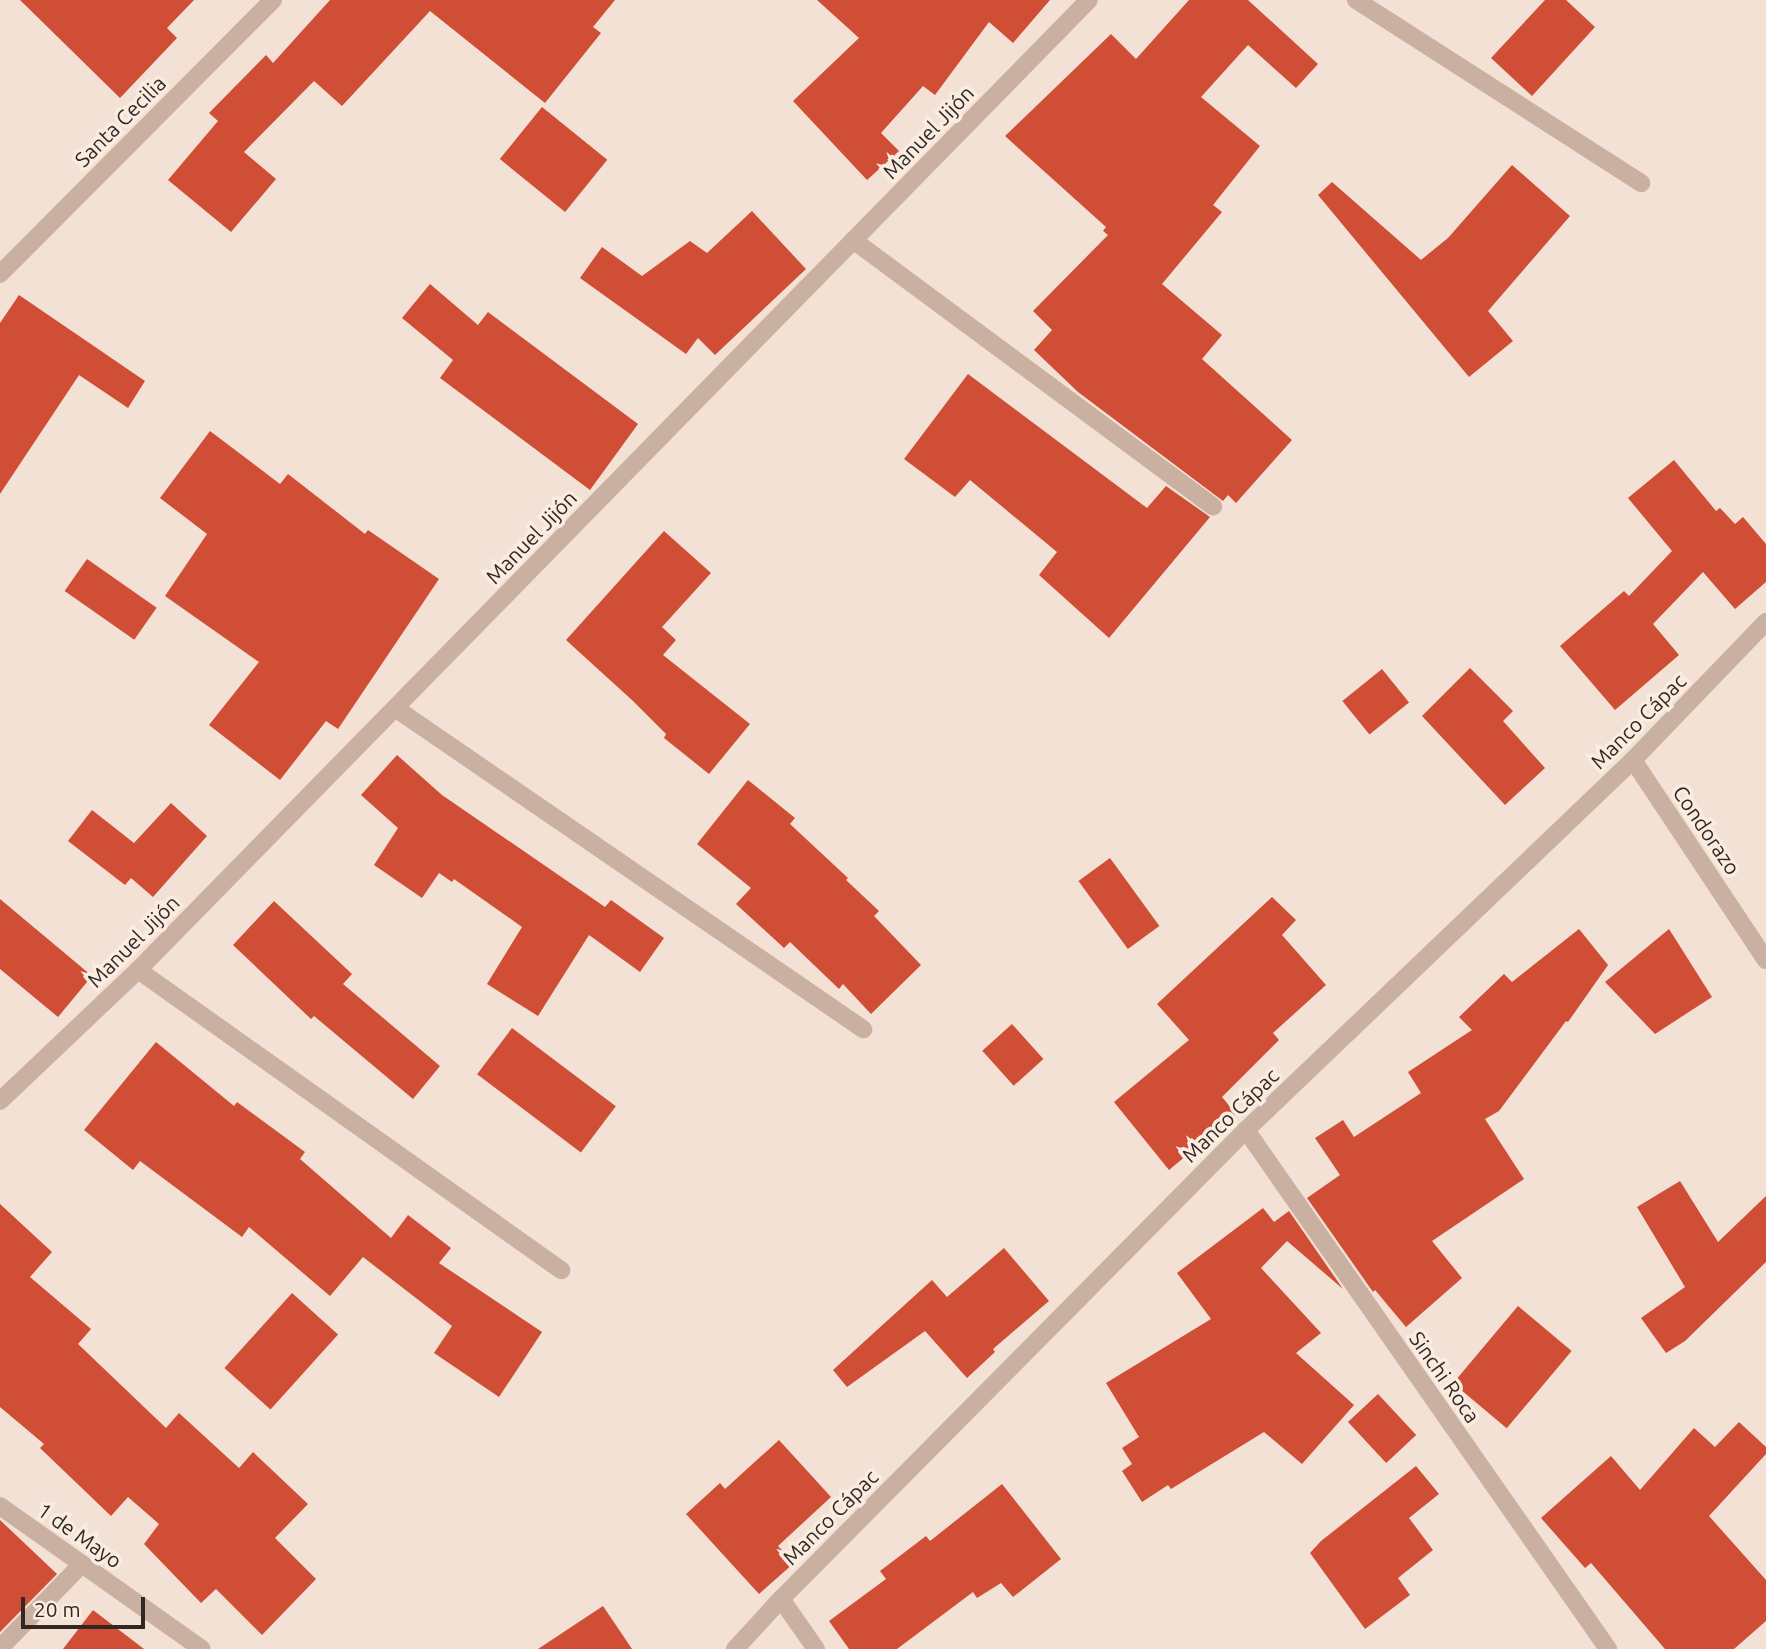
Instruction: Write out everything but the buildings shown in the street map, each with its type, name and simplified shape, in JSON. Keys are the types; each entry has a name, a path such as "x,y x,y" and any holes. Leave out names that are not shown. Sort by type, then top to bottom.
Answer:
{"street":[{"name":"Santa Cecilia","path":"0,275 273,0"},
{"name":"Manuel Jijón","path":"0,1101 138,970 1089,0"},
{"path":"1356,0 1641,183"},
{"path":"853,240 1213,506"},
{"name":"Manco Cápac","path":"735,1649 780,1599 1246,1130 1633,760 1766,622"},
{"path":"395,708 863,1029"},
{"name":"Condorazo","path":"1633,760 1766,960"},
{"path":"138,970 561,1270"},
{"name":"Sinchi Roca","path":"1246,1130 1608,1649"},
{"name":"1 de Mayo","path":"0,1506 202,1649"},
{"path":"0,1648 80,1564"},
{"path":"780,1599 816,1649"}]}
